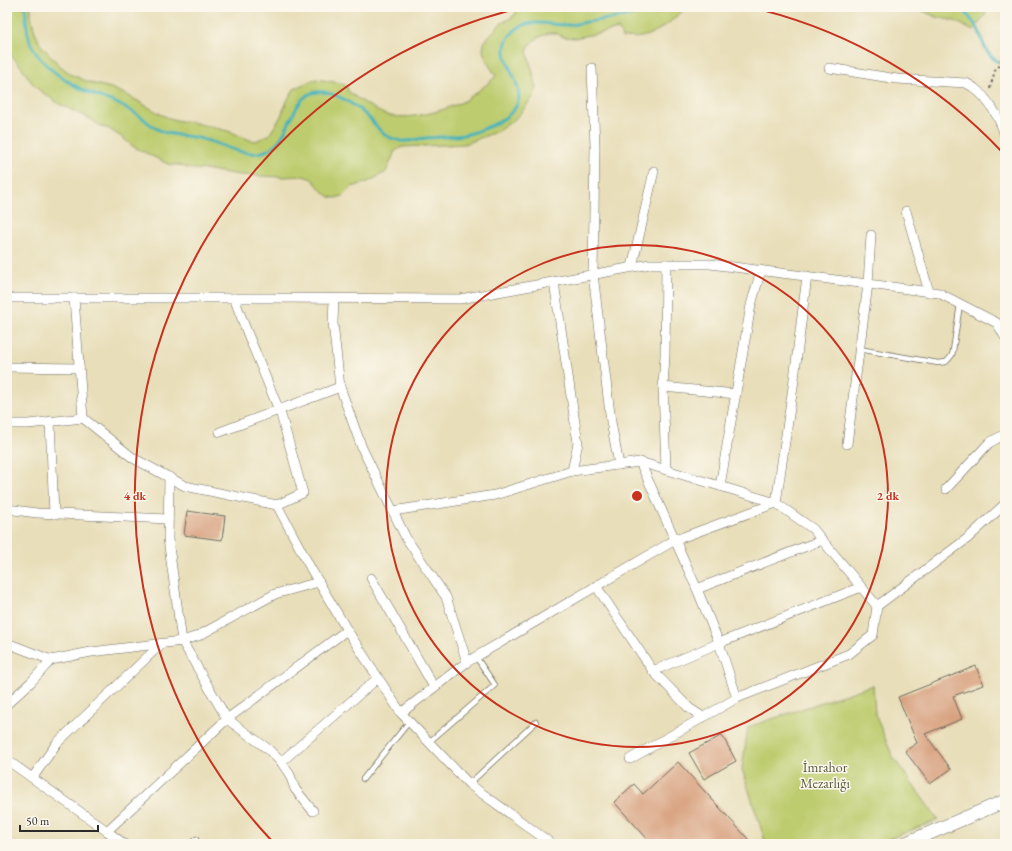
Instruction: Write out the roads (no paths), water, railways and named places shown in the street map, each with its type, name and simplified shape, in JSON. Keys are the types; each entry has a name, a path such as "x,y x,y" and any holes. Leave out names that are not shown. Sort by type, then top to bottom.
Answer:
{"street":[{"path":"592,68 595,147 593,274 611,422 619,465"},
{"path":"829,68 897,79 966,83 974,87 988,102 1003,128 1005,136"},
{"path":"632,267 654,171"},
{"path":"906,212 929,292"},
{"path":"847,444 868,284 871,235"},
{"path":"7,298 460,299 650,264 710,264 939,293 997,323 1005,337"},
{"path":"666,264 665,355 663,387 666,470"},
{"path":"720,486 751,305 761,270"},
{"path":"776,503 793,388 807,276"},
{"path":"554,282 578,443 572,471"},
{"path":"74,298 83,418"},
{"path":"7,424 28,424 83,418 133,458 185,486 277,505 303,492 279,409 234,298"},
{"path":"334,299 334,323 340,387 362,448 406,538 446,597 467,662"},
{"path":"7,367 79,368"},
{"path":"220,432 340,387"},
{"path":"663,387 736,394"},
{"path":"50,421 54,514"},
{"path":"946,489 989,443 1005,434"},
{"path":"640,462 697,589 719,643 737,698"},
{"path":"393,511 495,495 572,471 640,462 776,503 813,529 877,606"},
{"path":"169,477 168,539 182,641 227,718 268,749 281,762 290,775 295,789 313,811"},
{"path":"401,713 467,662 675,540 776,503"},
{"path":"630,759 737,698 849,654 873,634 877,606 968,538 1005,504"},
{"path":"277,505 347,630 401,713 469,784 552,844"},
{"path":"7,510 37,514 168,519"},
{"path":"697,589 822,540"},
{"path":"371,578 434,687"},
{"path":"7,643 51,660 91,652 182,641 198,636 274,594 319,582"},
{"path":"596,586 653,672 689,708 703,717"},
{"path":"653,672 719,643 861,587"},
{"path":"107,831 227,718 347,630"},
{"path":"32,777 57,743 161,644"},
{"path":"7,704 31,682 51,660"},
{"path":"281,762 378,678"},
{"path":"7,760 124,844"},
{"path":"911,843 1005,801"}],"lane":[{"path":"859,350 938,364 946,362 953,351 960,304"},
{"path":"430,742 495,685 476,657"},
{"path":"363,779 410,722"},
{"path":"469,784 536,722"},
{"path":"190,844 196,839"}],"waterway":[{"path":"25,7 28,34 35,52 51,70 65,80 88,92 128,109 161,131 206,140 235,150 250,153 258,153 270,149 279,141 296,108 303,99 312,93 330,93 348,102 364,113 385,135 399,141 457,136 475,132 502,120 515,108 519,95 516,82 506,57 505,44 513,32 519,27 532,23 569,25 616,18 637,13 650,7"},
{"path":"961,7 978,29 984,46 988,52 993,58 1005,66"}],"park label":[{"name":"İmrahor Mezarlığı","path":"825,776"}]}
